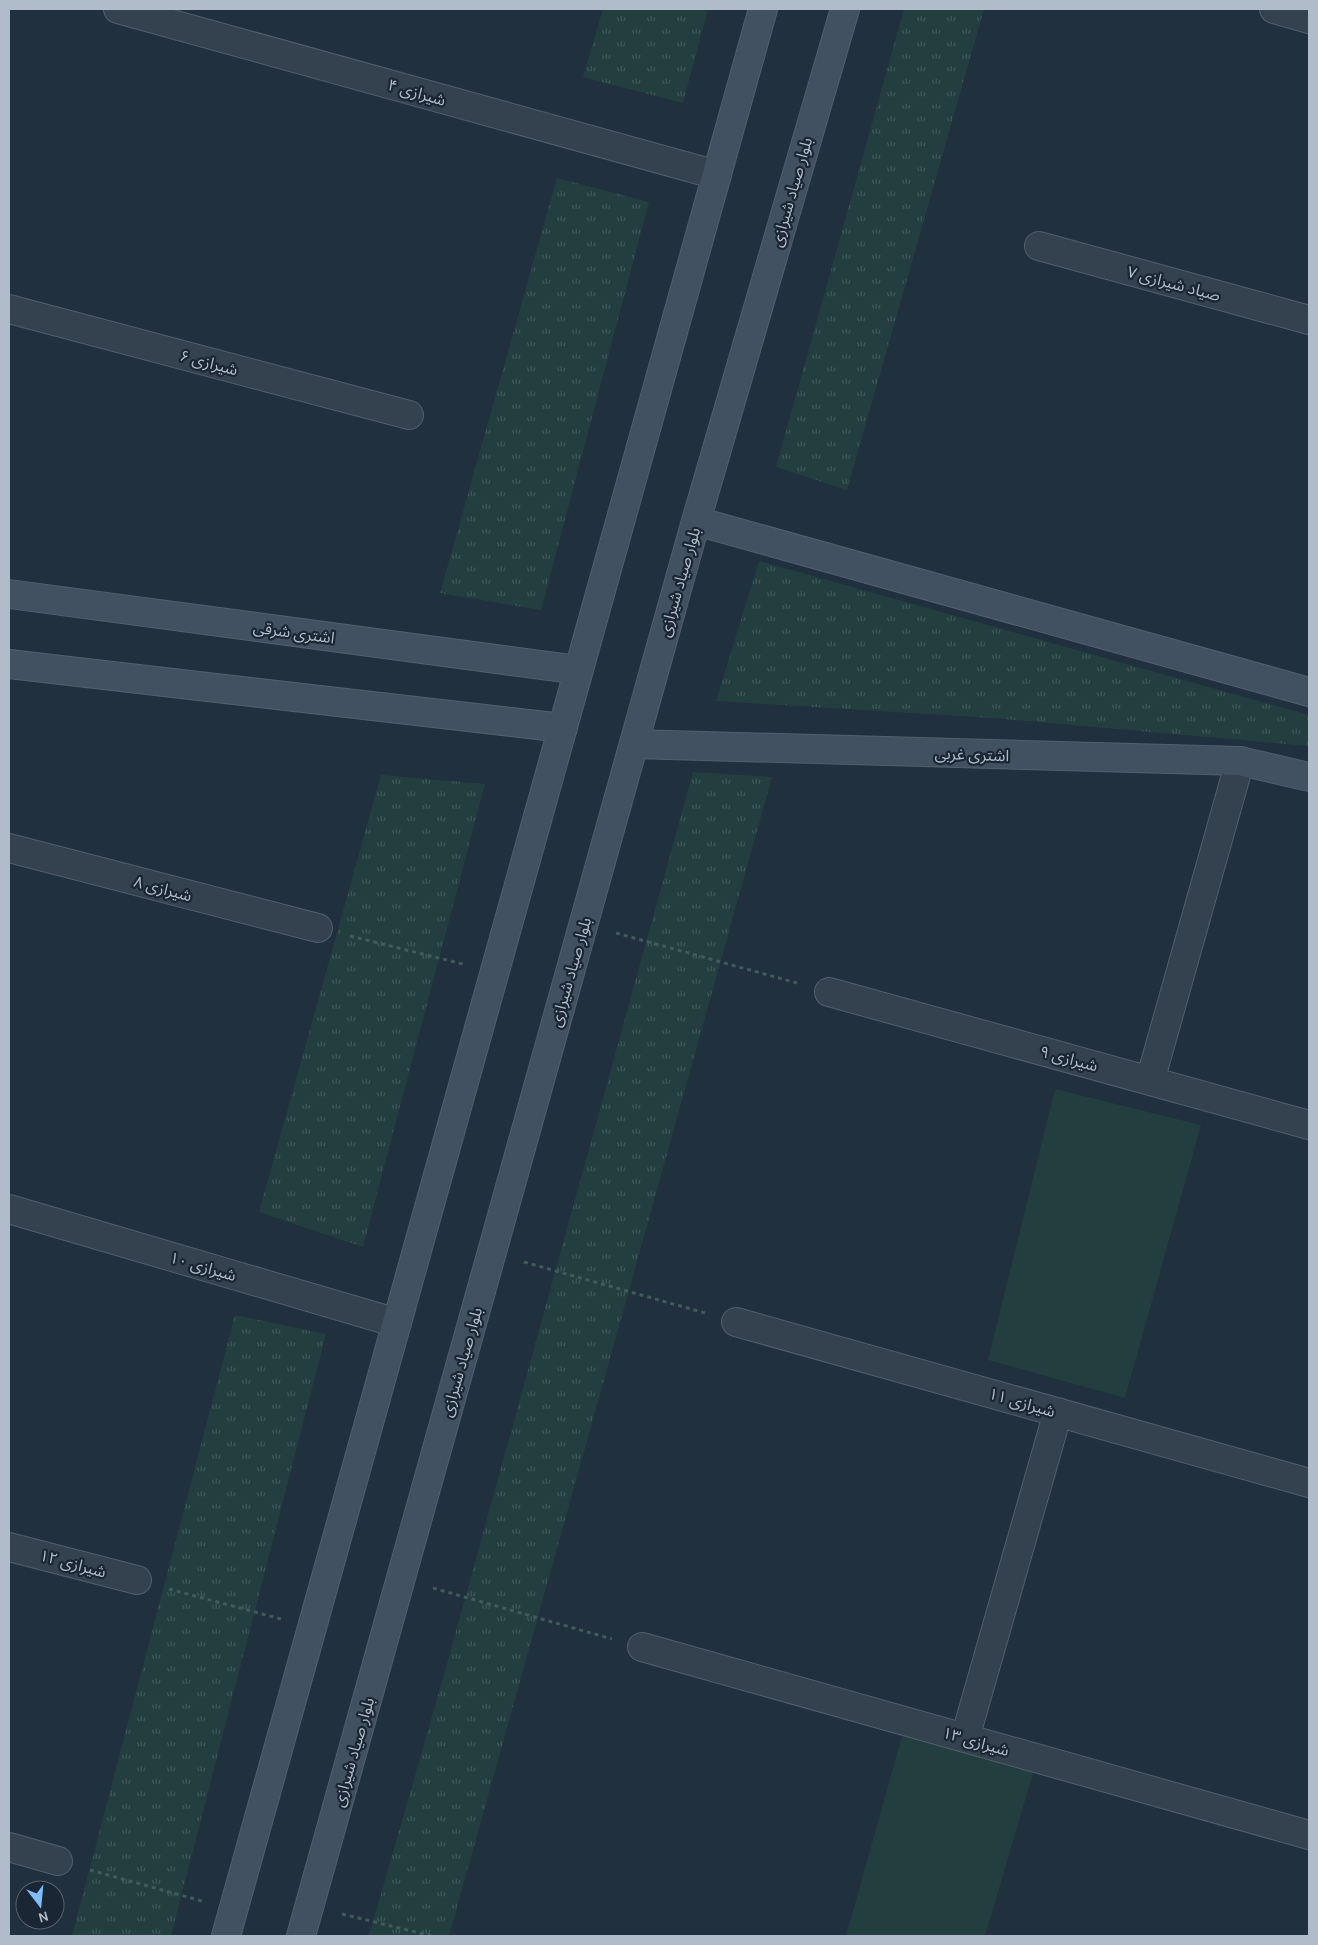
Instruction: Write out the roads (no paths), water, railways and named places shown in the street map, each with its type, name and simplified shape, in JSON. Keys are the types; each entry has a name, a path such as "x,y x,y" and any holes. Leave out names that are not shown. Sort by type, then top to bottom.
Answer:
{"main road":[{"path":"226,1936 763,9"},
{"name":"بلوار صیاد شیرازی","path":"301,1936 696,521 845,9"},
{"path":"696,521 1309,692"},
{"name":"اشتری شرقی","path":"9,594 579,670"},
{"path":"9,664 563,728"},
{"name":"اشتری غربی","path":"634,744 1240,761 1309,777"}],"street":[{"name":"شیرازی ۴","path":"118,9 717,175"},
{"path":"1274,9 1309,19"},
{"name":"صیاد شیرازی ۷","path":"1039,246 1309,320"},
{"name":"شیرازی ۶","path":"9,309 409,415"},
{"path":"1150,1081 1240,761"},
{"name":"شیرازی ۸","path":"9,848 318,928"},
{"name":"شیرازی ۹","path":"829,992 1309,1125"},
{"name":"شیرازی ۱۰","path":"9,1209 397,1323"},
{"name":"شیرازی ۱۱","path":"736,1322 1309,1483"},
{"path":"965,1738 1058,1412"},
{"name":"شیرازی ۱۲","path":"9,1546 137,1580"},
{"name":"شیرازی ۱۳","path":"642,1647 1309,1835"},
{"path":"9,1847 58,1861"}]}
